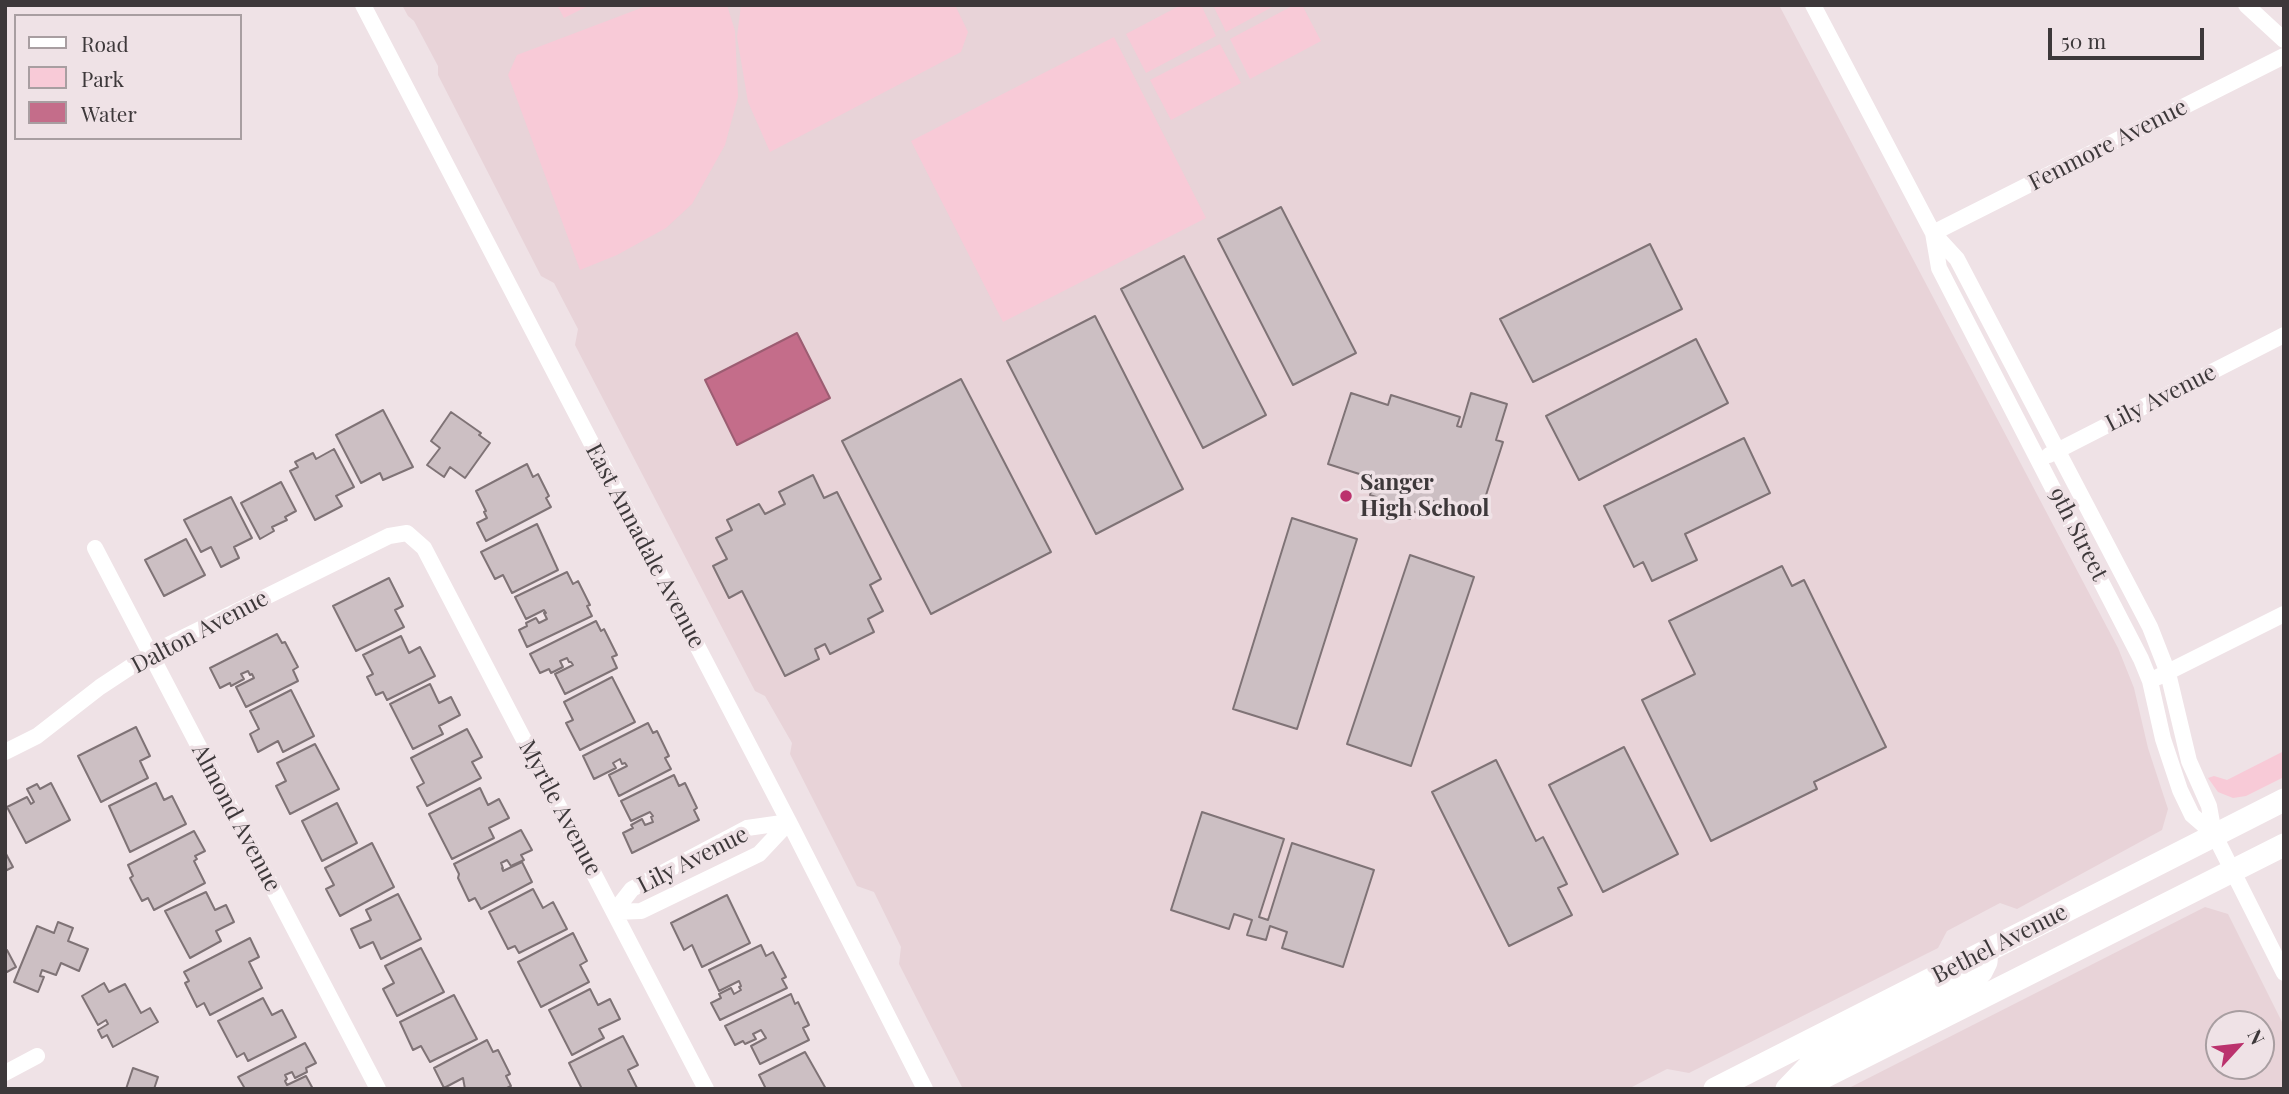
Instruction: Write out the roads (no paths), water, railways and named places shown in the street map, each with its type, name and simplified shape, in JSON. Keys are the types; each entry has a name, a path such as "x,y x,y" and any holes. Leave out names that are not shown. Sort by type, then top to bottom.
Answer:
{"main road":[{"name":"Bethel Avenue","path":"1716,1089 2284,800"},
{"name":"Bethel Avenue","path":"1800,1089 2284,845"},
{"path":"1787,1089 1812,1063 1972,980 1981,972 1987,951"},
{"path":"1742,1089 1777,1057"}],"street":[{"name":"East Annadale Avenue","path":"363,5 789,822 925,1089"},
{"name":"9th Street","path":"1813,5 1933,233 1956,259 2150,627 2168,673 2189,761 2209,806 2214,834 2284,973"},
{"path":"2246,5 2284,40"},
{"name":"Fenmore Avenue","path":"1933,233 2284,56"},
{"name":"9th Street","path":"1933,233 1939,268 2131,637 2150,681 2167,751 2180,790 2192,815 2214,834"},
{"name":"Lily Avenue","path":"2039,460 2284,335"},
{"name":"Dalton Avenue","path":"5,752 37,736 100,687 150,654 389,536 407,533"},
{"name":"Myrtle Avenue","path":"407,533 424,548 706,1089"},
{"name":"Almond Avenue","path":"95,548 377,1089"},
{"path":"2150,681 2284,614"},
{"name":"Lily Avenue","path":"614,912 632,890 747,828 789,822"},
{"name":"Lily Avenue","path":"614,912 641,911 759,854 789,822"},
{"path":"5,1073 37,1056"}],"water":[{"path":"797,333 830,398 737,445 705,380"}],"place":[{"name":"Sanger High School","path":"1346,496"}]}
